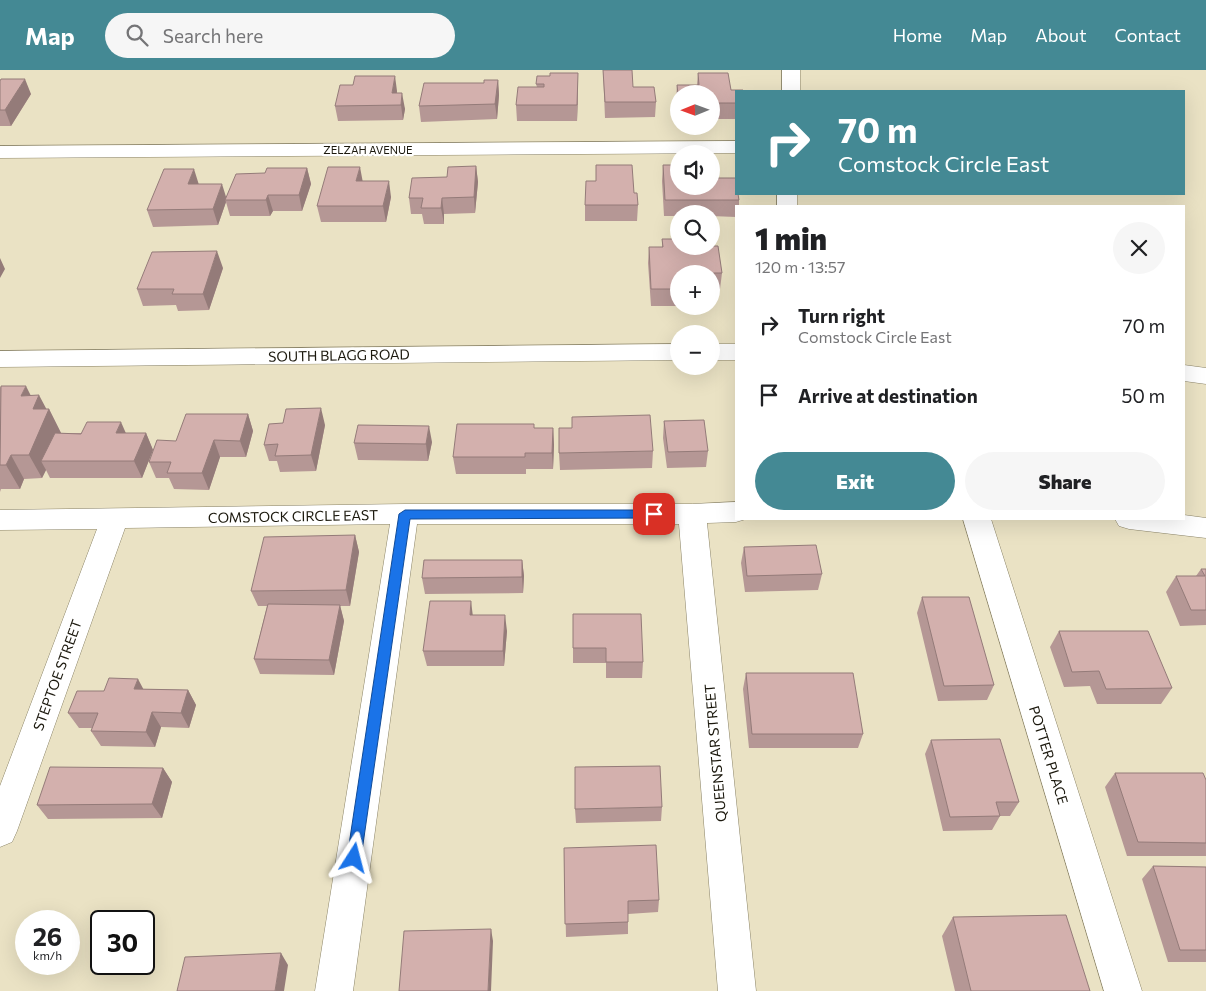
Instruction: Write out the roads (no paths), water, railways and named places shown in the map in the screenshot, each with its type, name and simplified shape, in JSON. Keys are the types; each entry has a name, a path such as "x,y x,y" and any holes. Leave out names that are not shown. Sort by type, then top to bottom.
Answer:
{"street":[{"path":"791,70 791,90"},
{"name":"ZELZAH AVENUE","path":"0,152 735,147"},
{"name":"SOUTH BLAGG ROAD","path":"0,359 670,352"},
{"path":"720,352 735,352"},
{"path":"1185,373 1206,376"},
{"name":"COMSTOCK CIRCLE EAST","path":"0,520 114,520 405,514 692,514 735,512"},
{"path":"334,991 405,514"},
{"name":"QUEENSTAR STREET","path":"692,514 737,991"},
{"name":"STEPTOE STREET","path":"0,831 114,520"},
{"name":"POTTER PLACE","path":"977,520 1123,991"},
{"path":"1138,520 1206,528"}]}
